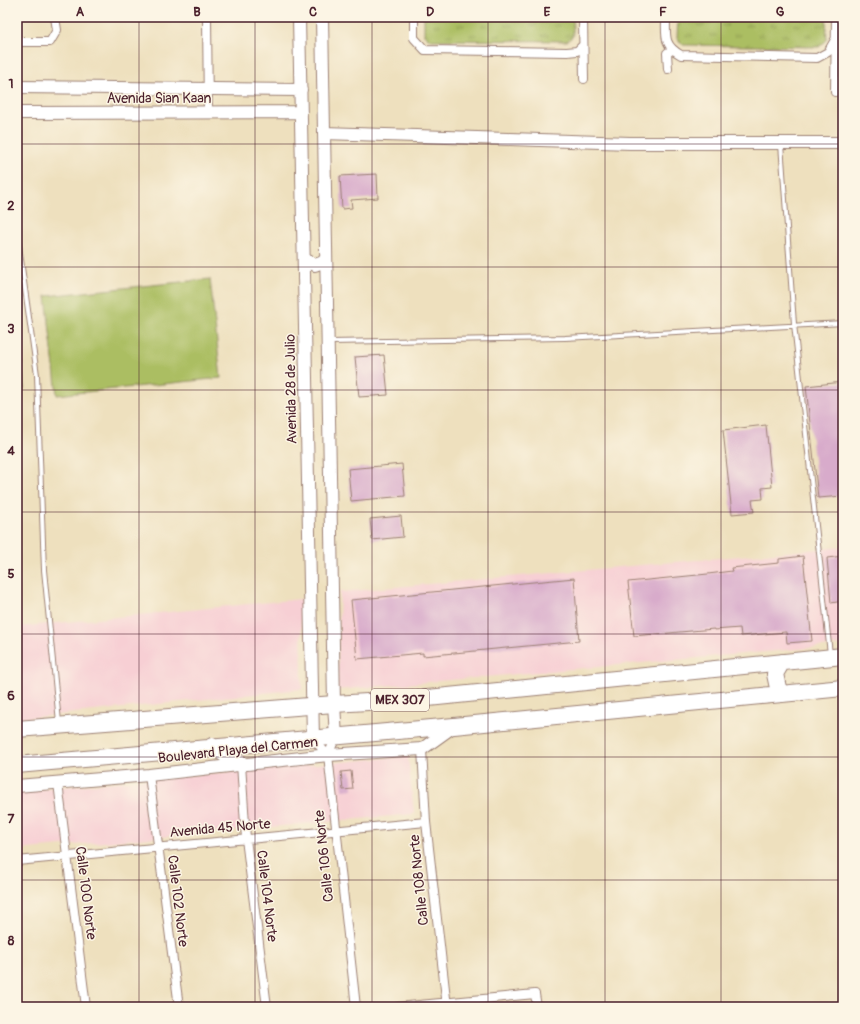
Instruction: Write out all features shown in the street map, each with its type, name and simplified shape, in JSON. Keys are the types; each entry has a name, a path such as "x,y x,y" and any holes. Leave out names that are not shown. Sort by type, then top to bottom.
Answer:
{"highway":[{"name":"MEX 307","path":"17,729 334,704 418,699 837,656"},
{"path":"782,662 775,674 776,682 783,694"},
{"name":"MEX 307","path":"17,765 212,746 313,739 454,726 843,688"},
{"path":"212,746 241,764"}],"main road":[{"name":"Avenida 28 de Julio","path":"299,17 311,706 313,739"},
{"path":"322,17 334,704"},
{"name":"Avenida Sian Kaan","path":"17,87 301,90"},
{"name":"Avenida Sian Kaan","path":"17,113 301,112"},
{"path":"324,133 630,143 843,143"},
{"path":"304,259 315,265 323,262 326,258"},
{"name":"Calle 106 Norte","path":"334,704 336,737"},
{"path":"422,749 454,726"},
{"name":"Boulevard Playa del Carmen","path":"17,786 149,775 241,764 328,756 422,749"}],"street":[{"path":"17,42 50,42 57,30 55,17"},
{"path":"208,17 208,112"},
{"path":"414,17 414,38 424,50 568,52 577,51 583,45"},
{"path":"583,17 584,78"},
{"path":"666,17 666,39 672,50 681,55 817,58 828,52 836,38"},
{"path":"835,92 836,17"},
{"path":"668,69 667,53 672,50"},
{"name":"Calle 106 Norte","path":"336,737 328,756 356,1007"},
{"path":"313,739 328,756"},
{"name":"Calle 108 Norte","path":"422,749 426,822 446,1004"},
{"name":"Calle 104 Norte","path":"241,764 246,839 268,1007"},
{"name":"Calle 102 Norte","path":"149,775 178,1007"},
{"name":"Calle 100 Norte","path":"58,783 86,1007"},
{"name":"Avenida 45 Norte","path":"17,861 426,822"},
{"path":"398,1007 446,1004 535,994 537,1007"}],"lane":[{"path":"781,143 794,324 837,656"},
{"path":"17,231 38,375 44,570 59,726"},
{"path":"327,342 565,338 794,324 843,323"}],"shaded area":[{"path":"843,547 843,645 337,690 340,592"},
{"path":"301,599 302,689 17,719 17,627"},
{"path":"408,756 414,814 17,850 17,791"}],"green space":[{"path":"424,17 573,17 573,36 567,41 431,40 424,35"},
{"path":"678,17 826,17 827,40 819,47 683,45 677,38"},
{"path":"210,279 221,378 57,395 46,296"},
{"path":"17,311 24,389 17,389"}],"building":[{"path":"377,174 378,198 351,200 352,208 342,209 340,176"},
{"path":"384,355 388,395 359,397 355,357"},
{"path":"843,382 843,496 818,498 806,386"},
{"path":"766,425 772,487 762,488 763,499 752,500 754,512 732,514 723,430"},
{"path":"402,464 405,496 351,501 348,469"},
{"path":"401,516 403,537 372,540 370,519"},
{"path":"803,556 812,641 787,643 786,632 741,636 740,628 634,636 628,582 732,571 731,568 779,563 779,559"},
{"path":"843,556 843,601 831,603 827,558"},
{"path":"574,578 579,641 423,656 423,653 357,659 351,600"},
{"path":"351,771 353,789 343,790 341,772"}]}
